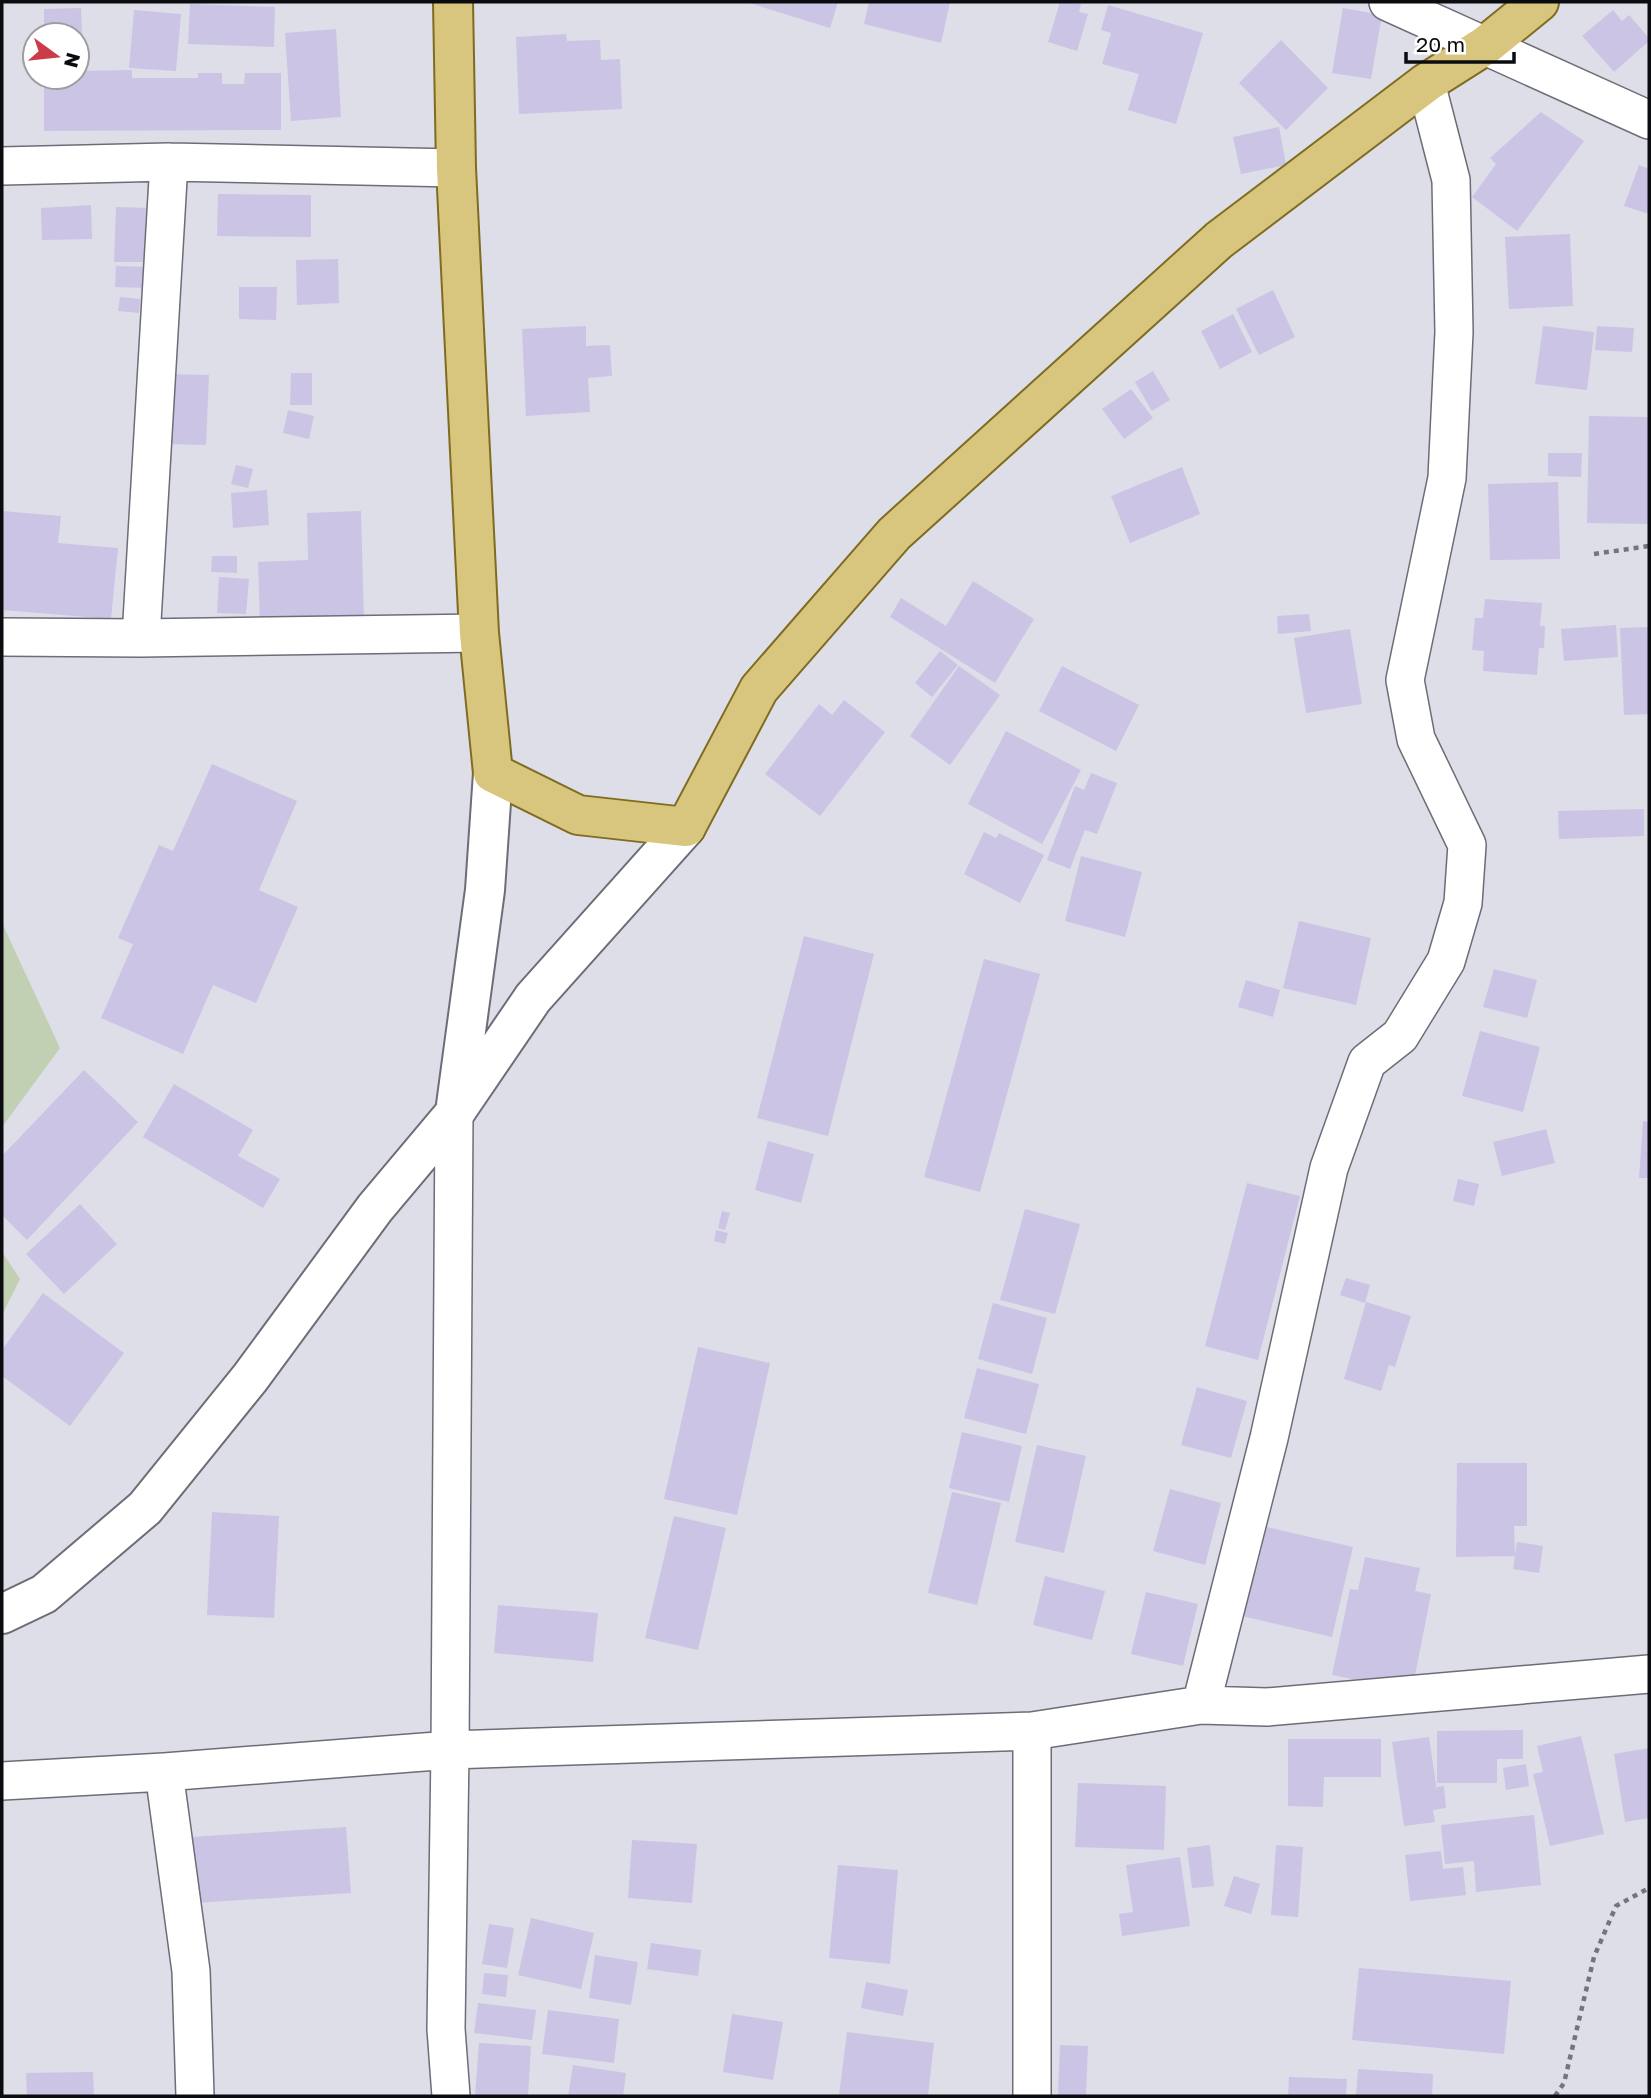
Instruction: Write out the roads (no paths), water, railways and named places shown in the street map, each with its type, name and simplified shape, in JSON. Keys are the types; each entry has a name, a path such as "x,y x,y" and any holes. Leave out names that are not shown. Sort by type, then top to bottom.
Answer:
{"main road":[{"path":"453,2 456,167 479,633 493,773 485,890 454,1114"},
{"path":"2,1615 44,1594 145,1508 250,1378 375,1208 454,1114 533,998 686,827 759,688 894,534 1219,240 1426,83 1486,45 1539,2"},
{"path":"493,773 578,815 686,827"}],"street":[{"path":"1388,2 1649,120"},
{"path":"1201,1705 1269,1438 1329,1168 1367,1062 1400,1036 1446,961 1463,903 1467,845 1416,739 1405,680 1447,478 1454,332 1451,180 1426,83"},
{"path":"2,166 169,162 456,167"},
{"path":"141,638 169,162"},
{"path":"2,637 141,638 479,633"},
{"path":"451,2096 446,2029 454,1114"},
{"path":"2,1781 164,1772 450,1750 1032,1731 1201,1705 1267,1707 1649,1674"},
{"path":"1032,1731 1032,2096"},
{"path":"164,1772 191,1971 195,2096"}]}
